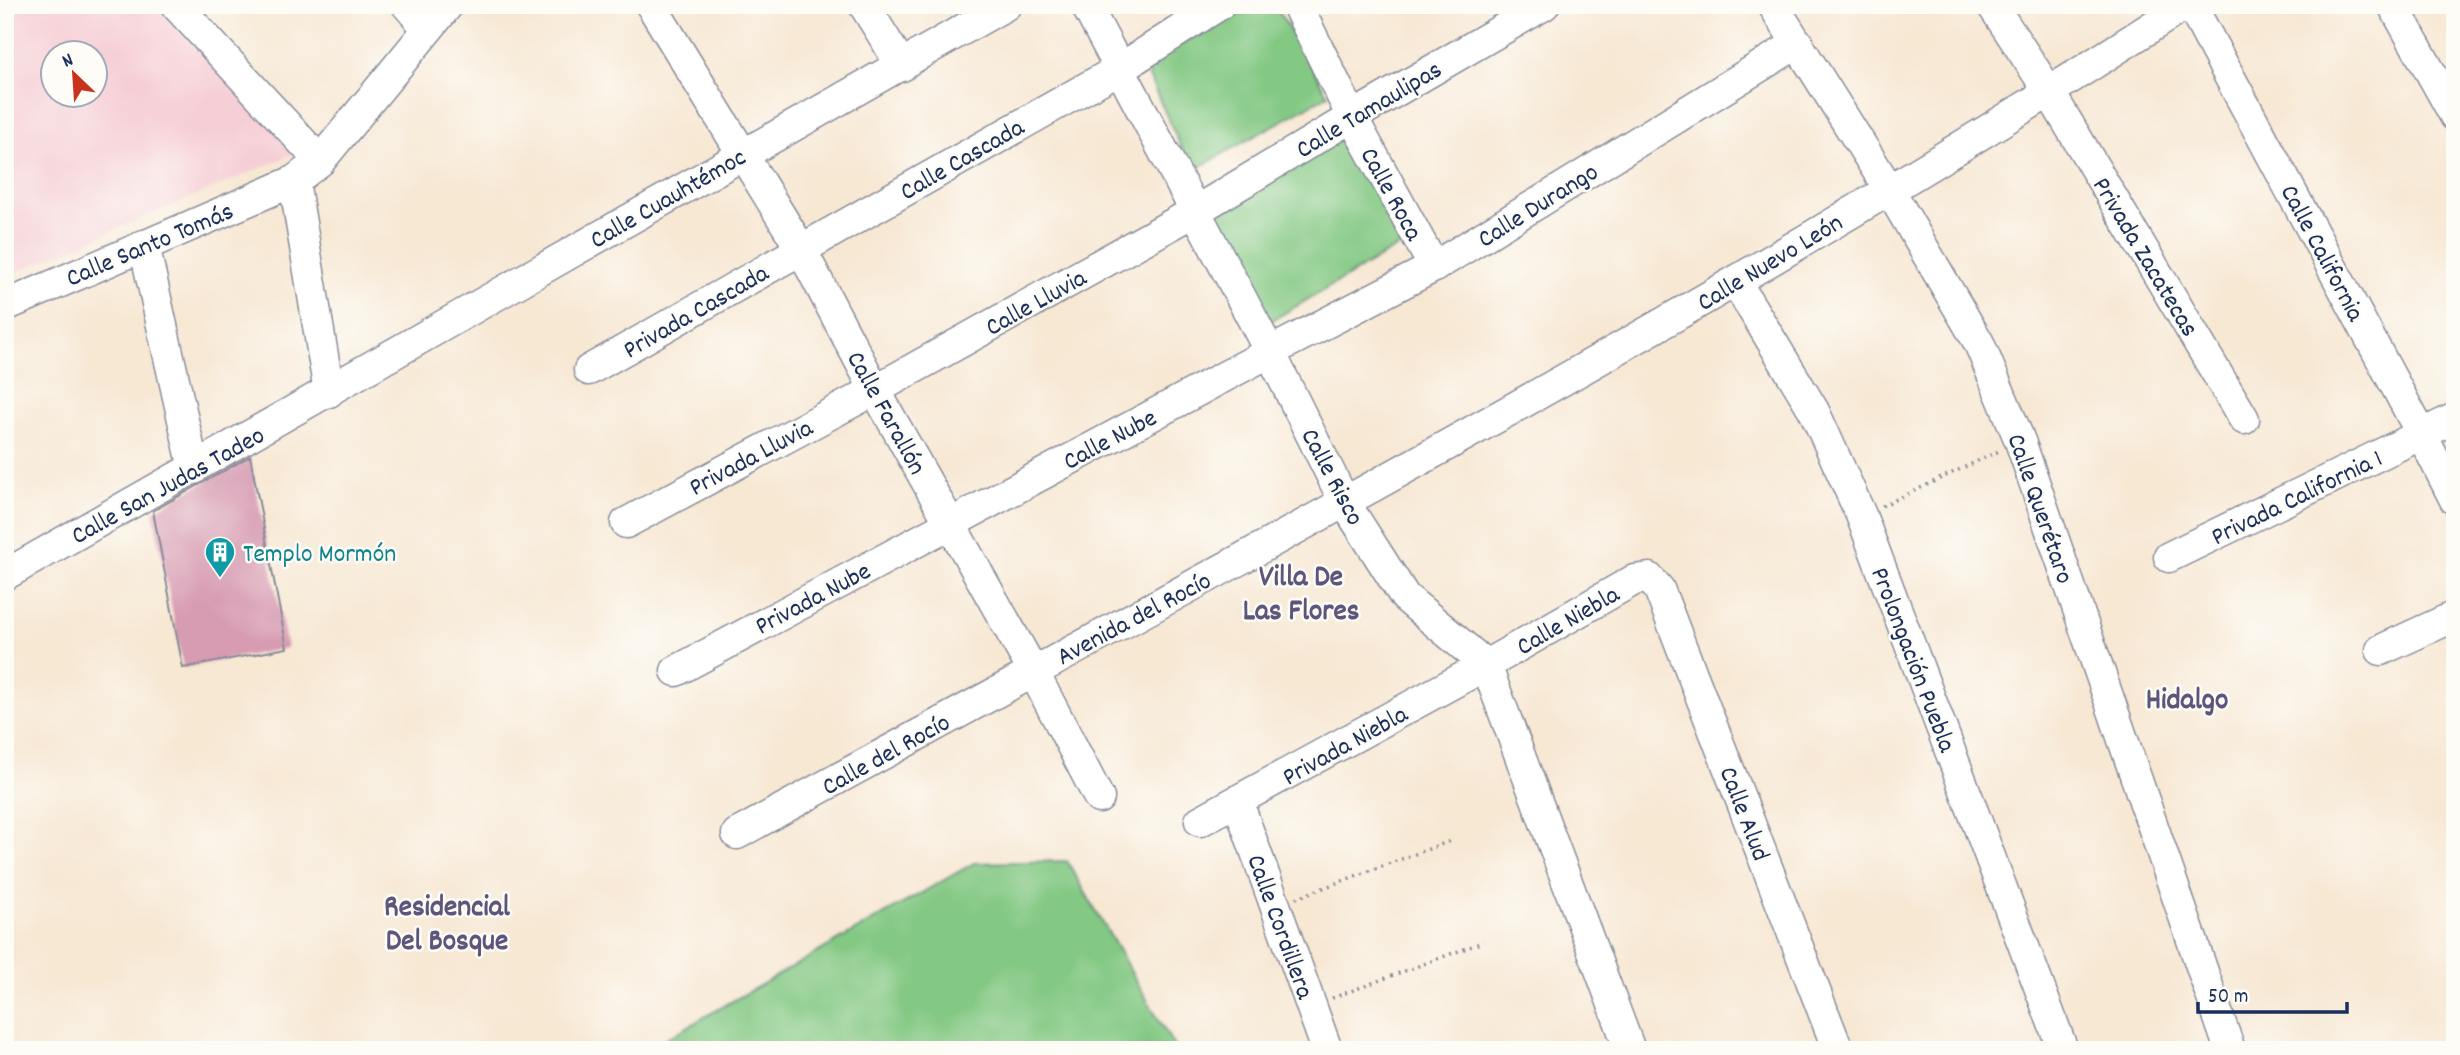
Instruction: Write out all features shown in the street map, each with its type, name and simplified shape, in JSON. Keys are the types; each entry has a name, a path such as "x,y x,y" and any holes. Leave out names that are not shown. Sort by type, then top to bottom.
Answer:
{"street":[{"path":"176,5 320,161"},
{"path":"407,5 428,29"},
{"name":"Calle Santo Tomás","path":"5,306 294,181 320,161 448,5"},
{"name":"Calle Farallón","path":"650,5 801,249 875,390 1033,671 1099,799"},
{"path":"864,5 902,66"},
{"name":"Calle Cuauhtémoc","path":"329,392 1006,5"},
{"name":"Calle Risco","path":"1086,5 1270,352 1345,503 1405,597 1486,665 1630,1050"},
{"name":"Calle Cascada","path":"801,249 1121,68 1219,5"},
{"name":"Calle Roca","path":"1297,5 1352,117 1434,267"},
{"name":"Calle Tamaulipas","path":"1194,212 1544,5"},
{"name":"Calle Querétaro","path":"1773,5 1889,189 1979,343 2020,441 2230,1050"},
{"name":"Privada Zacatecas","path":"1992,5 2050,93 2244,419"},
{"name":"Calle Nuevo León","path":"1345,503 1737,282 2050,93 2185,5"},
{"name":"Calle California","path":"2191,5 2455,500"},
{"path":"2393,5 2455,116"},
{"name":"Calle Durango","path":"1270,352 1434,267 1798,43"},
{"path":"294,181 329,392"},
{"name":"Calle Lluvia","path":"875,390 1194,212"},
{"path":"144,245 194,469"},
{"name":"Privada Cascada","path":"589,370 801,249"},
{"name":"Prolongación Puebla","path":"1737,282 1814,411 1861,516 2063,1050"},
{"name":"Calle Nube","path":"949,523 1270,352"},
{"name":"Privada Lluvia","path":"626,523 875,390"},
{"name":"Calle San Judas Tadeo","path":"5,575 329,392"},
{"name":"Privada California 1","path":"2169,556 2455,418"},
{"name":"Avenida del Rocío","path":"1033,671 1345,503"},
{"name":"Privada Nube","path":"676,671 949,523"},
{"name":"Calle Niebla","path":"1486,665 1634,580 1649,578"},
{"name":"Calle Alud","path":"1649,578 1658,589 1838,1050"},
{"path":"2381,650 2455,616"},
{"name":"Privada Niebla","path":"1200,821 1486,665"},
{"name":"Calle del Rocío","path":"737,834 1033,671"},
{"name":"Calle Cordillera","path":"1238,802 1327,1050"}],"path":[{"path":"1861,516 2020,441"},
{"path":"1275,907 1453,840"},
{"path":"1310,1006 1483,942"}],"shaded area":[{"path":"5,5 160,5 298,152 16,272 5,250"}],"green space":[{"path":"1248,5 1275,5 1328,95 1192,171 1144,66"},
{"path":"1341,128 1401,245 1269,322 1211,206"},
{"path":"1067,861 1176,1050 647,1050 974,863"}],"building":[{"name":"Templo Mormón","path":"250,456 287,648 183,668 153,511"}],"place":[{"name":"Templo Mormón","path":"220,579"}],"district":[{"name":"Villa De Las Flores","path":"1301,592"},
{"name":"Hidalgo","path":"2187,698"},
{"name":"Residencial Del Bosque","path":"447,922"}]}
